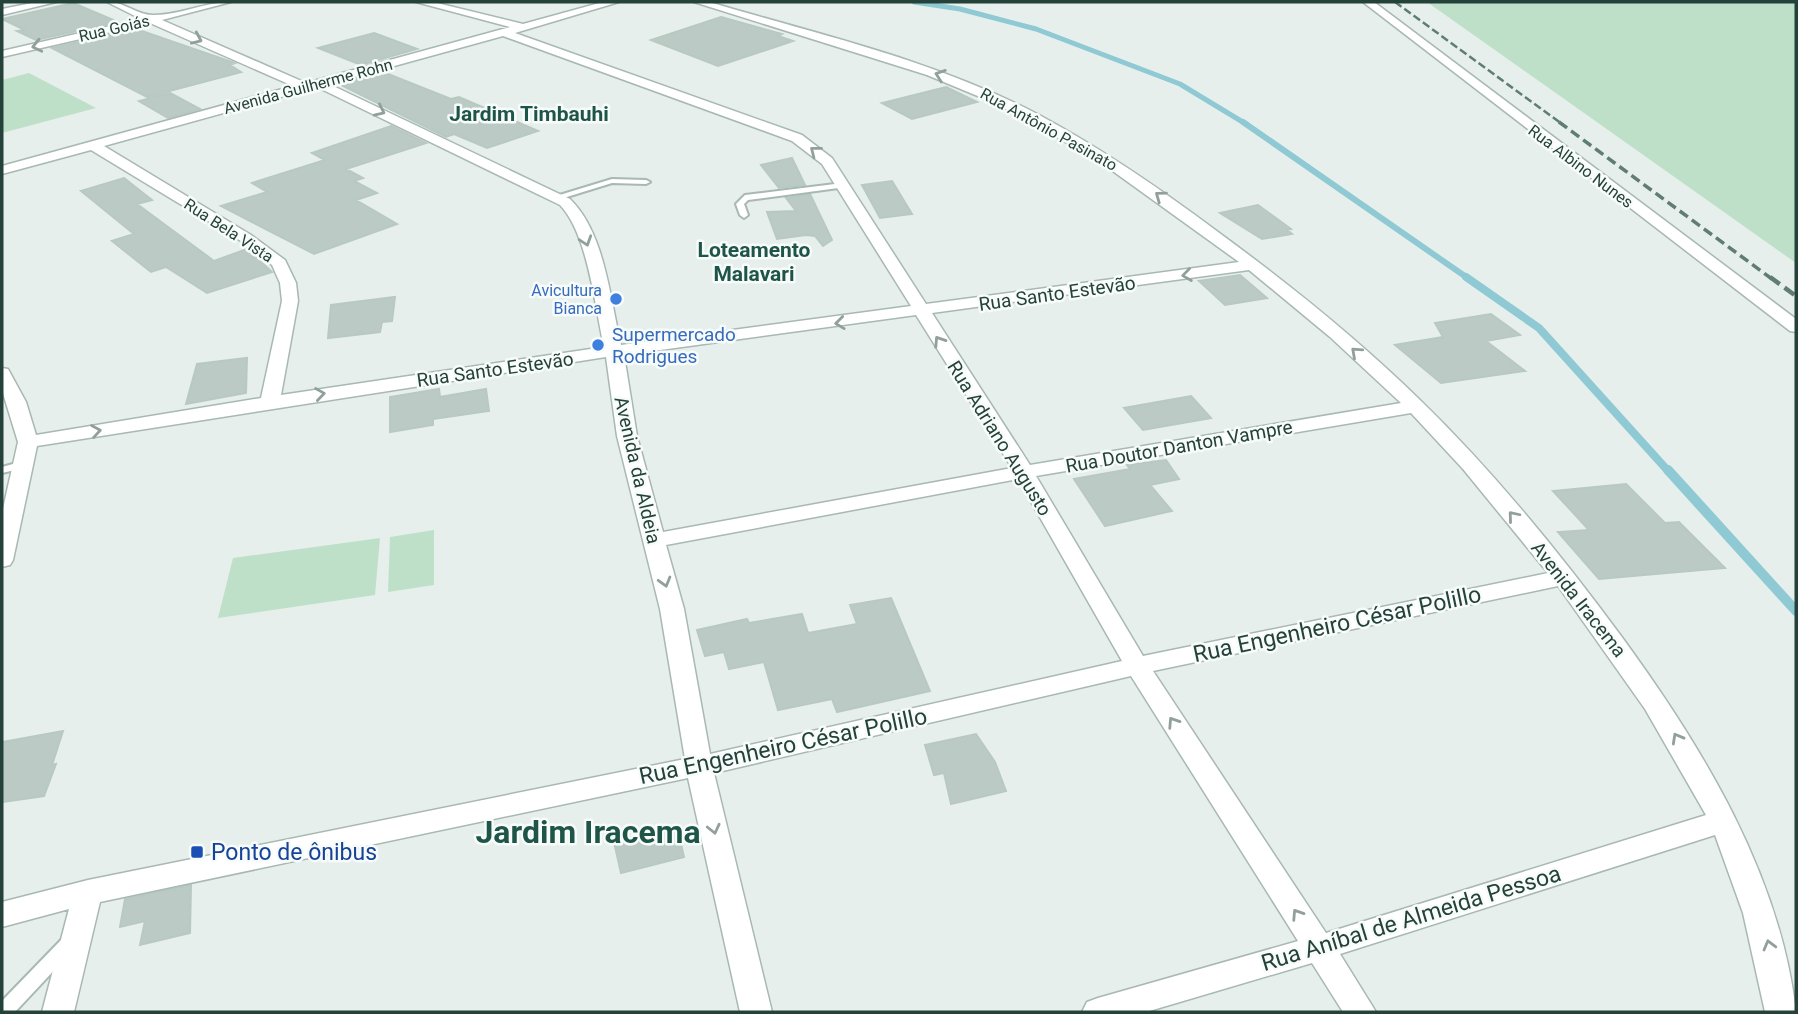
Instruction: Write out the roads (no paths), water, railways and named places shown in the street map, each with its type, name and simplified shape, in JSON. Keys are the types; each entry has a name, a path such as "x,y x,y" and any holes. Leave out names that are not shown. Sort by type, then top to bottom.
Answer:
{"street":[{"path":"2,12 51,2"},
{"name":"Avenida da Aldeia","path":"112,2 311,85 556,197 575,212 589,246 614,352 627,436 672,609 699,766 756,1012"},
{"name":"Rua Goiás","path":"2,54 226,2"},
{"name":"Rua Adriano Augusto","path":"421,2 512,29 797,138 827,161 920,312 1024,472 1137,666 1360,1012"},
{"path":"579,2 598,6"},
{"name":"Avenida Guilherme Rohn","path":"2,170 614,2"},
{"name":"Rua Antônio Pasinato","path":"699,2 931,72 996,97 1093,151 1254,265"},
{"name":"Rua Albino Nunes","path":"1368,2 1796,327"},
{"name":"Rua Bela Vista","path":"93,145 246,238 279,263 288,283 290,301 270,402"},
{"name":"Rua Santo Estevão","path":"28,442 270,402 614,352 1254,265"},
{"name":"Avenida Iracema","path":"1254,265 1416,406 1564,577 1657,705 1723,821 1770,946 1781,1012"},
{"path":"2,373 17,402 28,442 2,560"},
{"name":"Rua Doutor Danton Vampre","path":"653,541 1024,472 1416,406"},
{"name":"Rua Engenheiro César Polillo","path":"2,914 88,892 699,766 1137,666 1564,577"},
{"name":"Rua Aníbal de Almeida Pessoa","path":"1098,1012 1319,948 1723,821"},
{"path":"58,1012 88,892"}],"lane":[{"path":"556,197 612,181 646,181"},
{"path":"744,215 740,204 746,198 843,185"},
{"path":"2,470 24,466"},
{"path":"3,1012 78,934"}],"waterway":[{"path":"914,2 960,9 1036,29 1180,84 1245,123"},
{"path":"1245,123 1469,279"},
{"path":"1466,277 1539,328 1669,472"},
{"path":"1668,470 1796,611"}],"railway":[{"path":"1395,2 1562,124"},
{"path":"1559,122 1772,279"},
{"path":"1770,277 1796,296"}],"place":[{"name":"Avicultura Bianca","path":"616,299"},
{"name":"Supermercado Rodrigues","path":"598,345"},
{"name":"Ponto de ônibus","path":"197,852"}],"district":[{"name":"Jardim Timbauhi","path":"529,114"},
{"name":"Loteamento Malavari","path":"754,262"},
{"name":"Jardim Iracema","path":"588,832"}]}
